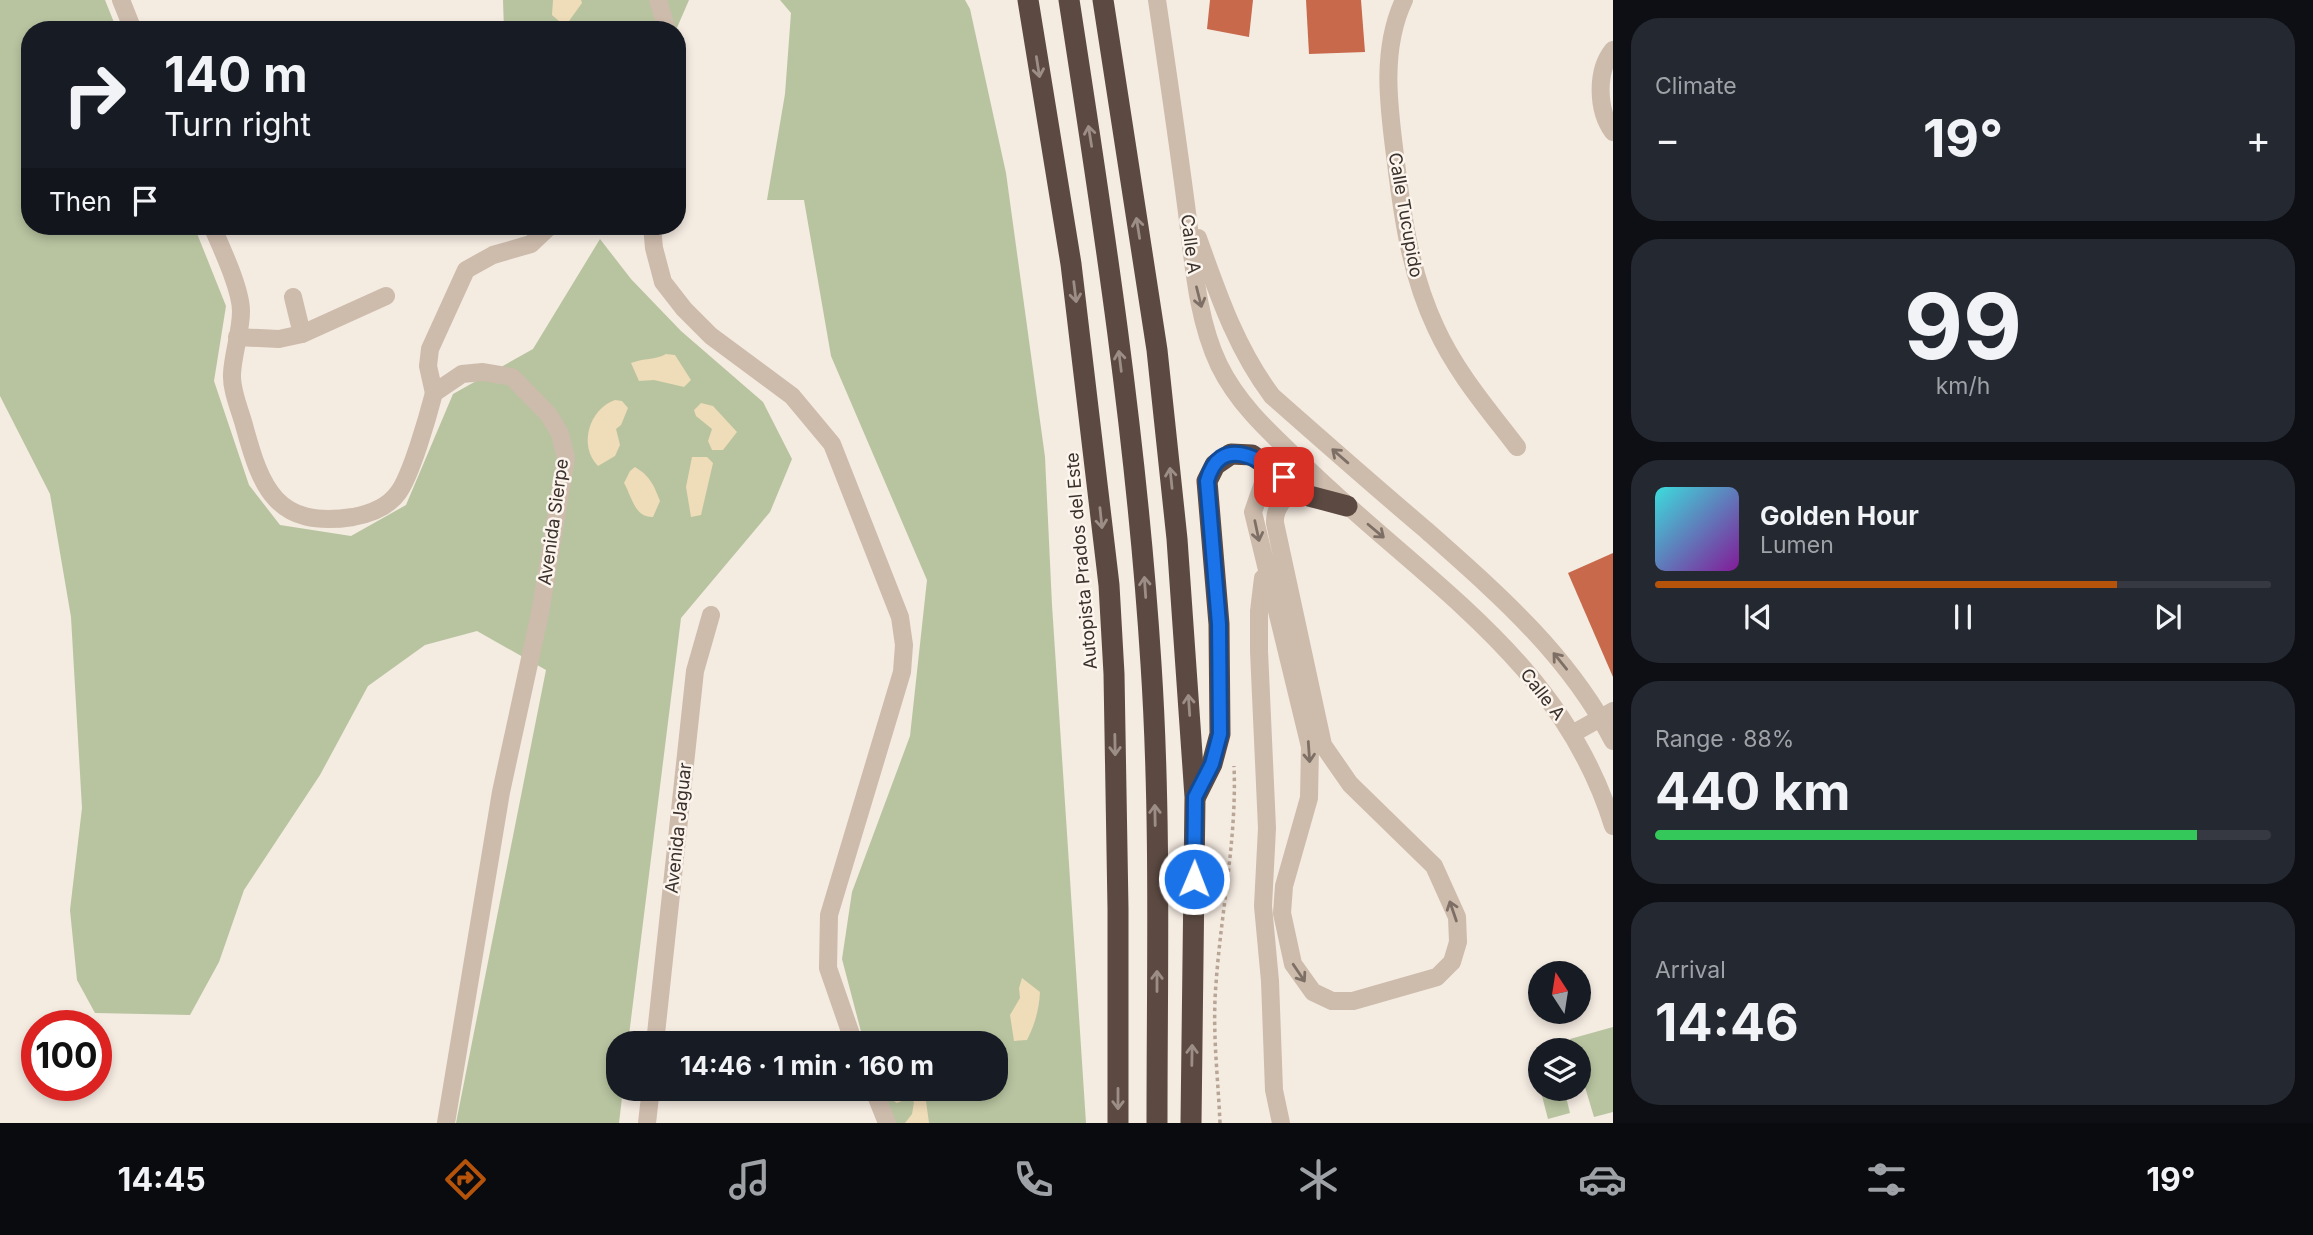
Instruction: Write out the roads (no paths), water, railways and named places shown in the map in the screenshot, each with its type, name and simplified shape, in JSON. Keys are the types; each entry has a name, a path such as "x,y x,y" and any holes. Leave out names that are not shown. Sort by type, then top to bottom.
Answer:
{"highway":[{"name":"Autopista Prados del Este","path":"1028,0 1072,264 1109,584 1114,674 1118,909 1118,1123"},
{"path":"1069,0 1108,252 1145,579 1151,668 1157,907 1157,1123"},
{"path":"1103,0 1157,351 1177,539 1195,797 1191,1123"},
{"path":"1195,797 1212,764 1220,734 1219,624 1207,481 1215,465 1231,454 1252,455 1309,496 1346,506"}],"street":[{"path":"121,0 129,21"},
{"path":"658,0 664,21"},
{"path":"1157,0 1186,205"},
{"name":"Calle Tucupido","path":"1404,0 1395,18 1388,63 1392,131 1409,254 1420,291 1458,369 1517,447"},
{"path":"1613,50 1605,60 1600,97 1608,125 1613,132"},
{"name":"Calle A","path":"1186,205 1197,289 1210,340 1219,365 1249,411 1346,506 1494,635 1558,710 1590,765 1613,826"},
{"name":"Calle A","path":"1186,205 1224,314 1254,372 1272,396 1518,614 1607,714 1613,741"},
{"path":"216,235 242,309 232,377 261,479 275,500 297,513 326,520 356,517 383,507 399,492 425,426 434,393 428,366 430,349 466,270 493,255 531,244 544,235"},
{"path":"653,235 663,282 684,309 710,336 792,396 832,444 900,617 904,645 902,672 829,915 828,968 850,1031"},
{"path":"237,337 279,340 302,334 386,296"},
{"path":"293,297 302,334"},
{"name":"Avenida Sierpe","path":"434,393 462,374 483,372 512,377 549,415 560,434 566,458 540,613 501,792 446,1123"},
{"path":"1269,466 1253,512 1310,747 1309,798 1284,886 1282,913 1293,964 1313,992 1332,1000 1353,1001 1437,977 1452,962 1458,942 1457,917 1434,866 1350,784 1323,745 1275,523 1275,515 1284,499 1299,489"},
{"path":"1264,564 1259,611 1267,828 1263,906 1270,981 1274,1090 1281,1123"},
{"name":"Avenida Jaguar","path":"657,1031 695,671 711,615"},
{"path":"1572,734 1607,714"},
{"path":"1263,906 1282,913"},
{"path":"647,1123 650,1101"},
{"path":"878,1101 887,1123"}]}
